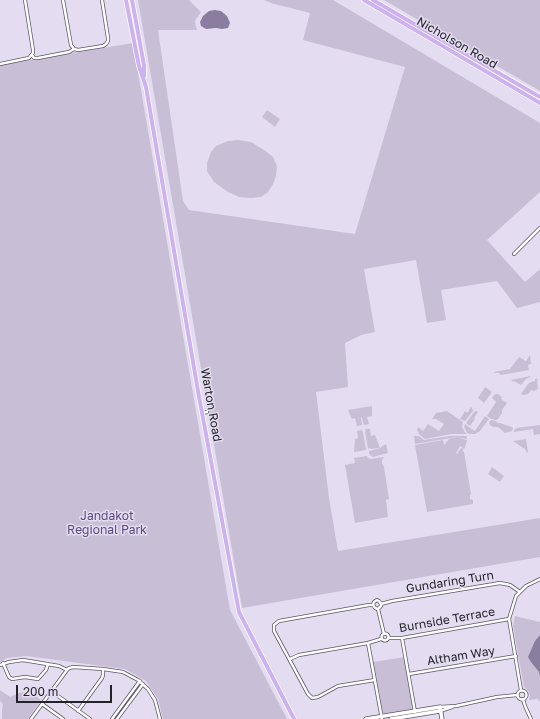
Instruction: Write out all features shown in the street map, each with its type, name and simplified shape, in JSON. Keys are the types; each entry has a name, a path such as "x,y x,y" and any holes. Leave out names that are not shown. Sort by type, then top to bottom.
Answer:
{"main road":[{"name":"Warton Road","path":"126,0 139,66 144,82 239,612 294,719"},
{"name":"Warton Road","path":"132,0 144,65 144,82"},
{"name":"Nicholson Road","path":"364,0 540,103"},
{"name":"Nicholson Road","path":"373,0 540,97"}],"street":[{"path":"0,64 28,58 32,55 33,50 25,0"},
{"path":"63,0 71,45 74,49"},
{"path":"32,55 34,58 38,58 69,52 74,49 78,50 103,46 107,43 108,38 102,0"},
{"path":"514,254 540,228"},
{"path":"521,690 509,619 516,596 526,586 540,579"},
{"name":"Gundaring Turn","path":"374,680 338,686 318,697 312,698 308,694 274,631 274,625 278,621 373,605 376,600 381,604 500,583 510,585 520,592"},
{"path":"378,608 381,604"},
{"path":"373,605 375,608 378,608 384,634"},
{"name":"Burnside Terrace","path":"290,659 299,655 368,643 381,639 385,641 388,638 402,638 509,619"},
{"name":"Burnside Terrace","path":"381,639 384,634 387,635 388,638"},
{"path":"402,638 415,713"},
{"path":"368,643 381,718"},
{"name":"Altham Way","path":"409,674 516,656"},
{"path":"48,664 46,670 38,679 25,677 12,679 9,677 2,664 23,660 48,664 59,666 67,670"},
{"path":"33,718 67,670 74,667 104,669 131,675 140,681 153,696 160,719"},
{"path":"78,710 102,678 104,669"},
{"path":"112,719 140,681"},
{"path":"117,719 143,684"},
{"path":"517,695 518,691 521,690"},
{"path":"521,690 524,690 526,693 526,696 523,699 531,719"},
{"path":"52,691 90,719"},
{"path":"391,719 497,697 517,695 518,698 523,699"},
{"path":"42,704 62,719"},
{"path":"440,709 442,719"},
{"path":"366,719 398,717"}],"green space":[{"path":"138,0 189,0 201,12 195,22 197,30 158,30 183,201 189,210 355,234 405,67 303,40 310,13 264,0 333,0 540,123 540,192 487,240 525,282 539,270 540,271 540,302 517,308 497,281 441,290 446,320 427,323 416,260 364,269 375,332 361,335 345,343 348,387 316,392 329,498 338,551 540,518 540,557 242,608"},
{"path":"384,0 540,0 540,91"},
{"name":"Jandakot Regional Park","path":"133,43 230,610 287,719 163,719 158,699 146,681 125,669 26,656 7,658 0,662 0,65"},
{"path":"267,110 280,119 275,127 262,117"},
{"path":"238,140 251,142 264,150 273,157 277,166 273,184 268,192 261,197 239,197 228,192 214,182 207,171 207,163 211,152 216,146 228,141"},
{"path":"530,355 531,364 528,366 529,370 501,375 494,372 510,369 519,357 526,361"},
{"path":"530,376 521,385 511,380"},
{"path":"535,379 538,379 538,389 534,391 531,390 528,394 521,394 528,384 535,381"},
{"path":"485,387 492,392 484,403 478,398"},
{"path":"495,394 502,397 501,399 507,403 502,410 502,413 496,420 487,416 496,402 492,398"},
{"path":"372,406 372,416 367,417 369,424 364,425 361,417 362,425 357,426 355,418 352,419 348,410"},
{"path":"471,407 473,411 465,421 460,419 465,411 467,413"},
{"path":"447,411 463,422 462,427 466,434 451,434 425,439 419,434 417,430 418,427 423,431 428,424 439,431 444,424 436,419 432,419 436,413"},
{"path":"476,411 478,412 470,426 466,423"},
{"path":"485,416 489,419 479,432 476,432 475,431"},
{"path":"491,420 512,427 512,431 505,433 498,427 493,427 489,422"},
{"path":"465,424 478,432 475,434 467,433 464,427"},
{"path":"540,425 540,434 534,435 533,429 514,432 517,428"},
{"path":"366,429 370,429 371,436 375,435 380,448 368,449 365,432"},
{"path":"361,430 363,432 366,450 354,452 355,439 358,438 357,431"},
{"path":"414,436 419,436 424,440 450,436 467,436 467,439 457,437 415,444"},
{"path":"457,437 467,440 464,449 460,446 456,453 451,449 457,454 461,448 463,449 471,494 470,499 473,500 473,504 427,512 415,445 443,440 444,445 449,439"},
{"path":"526,439 527,453 525,449 513,441"},
{"path":"386,444 388,453 373,457 369,454 369,451 381,448"},
{"path":"367,456 370,459 384,457 382,463 389,499 386,500 388,517 355,523 345,465 355,463 354,458"},
{"path":"492,467 504,476 500,482 488,474"},
{"path":"515,616 540,622 540,702 538,699 529,700 530,695 524,687 513,626"},
{"path":"405,657 413,706 409,710 385,714 381,711 380,696 373,662"},
{"path":"0,690 10,697 22,692 33,694 41,700 28,719 2,719 3,704 0,701"}],"shaded area":[{"path":"209,11 221,11 227,16 230,23 228,28 206,29 201,26 200,22 203,16"},
{"path":"540,635 540,676 539,672 528,657 535,641"}]}
